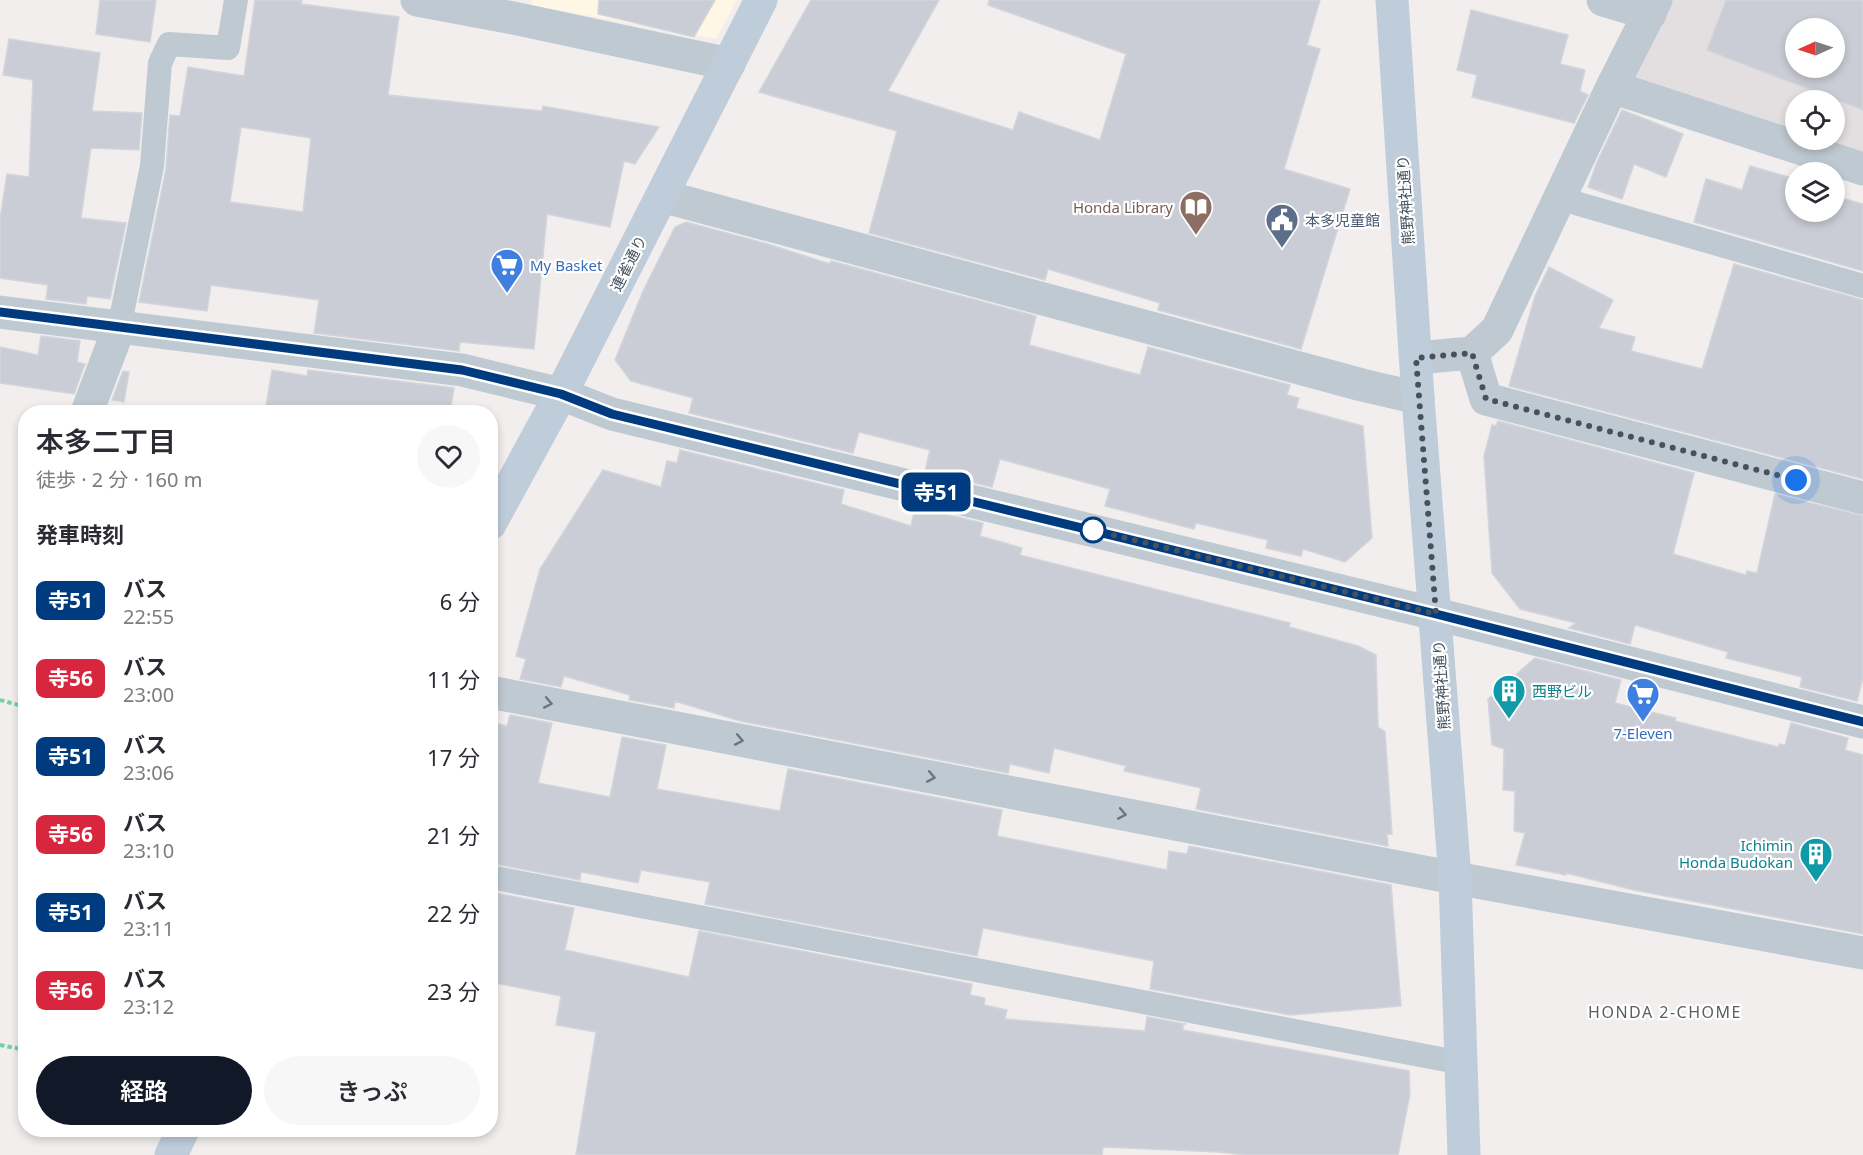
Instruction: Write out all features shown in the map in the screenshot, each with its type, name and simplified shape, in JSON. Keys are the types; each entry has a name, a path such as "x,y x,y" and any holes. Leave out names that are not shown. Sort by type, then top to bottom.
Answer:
{"main road":[{"name":"連雀通り","path":"498,510 561,394 761,0"},
{"name":"熊野神社通り","path":"1392,0 1418,398 1455,878 1464,1155"},
{"path":"171,1155 180,1137"}],"street":[{"path":"417,0 729,64"},
{"path":"1416,358 1472,353 1497,330 1558,198 1653,7 1603,0"},
{"path":"1612,87 1863,169"},
{"path":"662,196 1351,382 1418,398"},
{"path":"0,312 462,370 561,394 612,414 1436,614 1863,722"},
{"path":"90,405 119,328"},
{"path":"1472,353 1486,399 1863,498"},
{"path":"498,694 1455,878 1863,953"}],"lane":[{"path":"119,328 152,166 160,63 169,44 228,48 236,0"},
{"path":"1558,198 1863,286"},
{"path":"498,879 1462,1063"}],"path":[{"path":"0,700 18,705"},
{"path":"0,1045 18,1048"}],"shaded area":[{"path":"532,0 737,0 716,39 531,5"},
{"path":"1656,0 1863,0 1863,169 1805,150 1845,150 1845,90 1785,90 1785,144 1612,87"}],"building":[{"path":"100,0 156,0 150,42 96,34"},
{"path":"255,0 302,0 301,4 399,17 388,95 542,111 543,106 659,127 635,164 624,161 610,227 547,214 534,349 460,342 459,351 314,333 319,300 211,285 207,311 139,302 166,169 170,115 180,116 188,67 244,76","holes":["241,127 311,138 303,212 230,202"]},
{"path":"599,0 715,0 694,37 598,14"},
{"path":"811,0 939,0 888,91 1013,130 1019,112 1100,140 1126,54 988,5 989,0 1320,0 1307,45 1320,49 1284,169 1350,189 1301,349 1158,310 1160,303 1048,269 1045,280 869,233 897,131 759,92"},
{"path":"1726,0 1863,0 1863,110 1845,103 1845,90 1811,90 1707,50"},
{"path":"1471,10 1568,35 1560,64 1585,70 1580,91 1588,95 1574,123 1472,97 1477,75 1457,70"},
{"path":"9,39 100,53 92,111 142,113 139,150 91,148 81,218 126,223 110,299 87,296 86,304 46,299 48,285 0,278 0,219 7,174 29,177 33,80 3,75"},
{"path":"1622,110 1683,134 1666,177 1634,164 1622,199 1588,187 1597,162"},
{"path":"1750,166 1785,176 1785,222 1845,222 1845,199 1863,204 1863,271 1694,222 1706,179 1742,190"},
{"path":"686,222 768,244 830,264 831,261 1036,316 1029,345 1140,375 1148,347 1290,385 1287,395 1299,398 1296,408 1363,426 1372,538 1345,562 1303,549 1301,556 1266,548 1268,540 1196,523 1194,529 1105,506 1110,489 1000,459 992,487 925,471 930,450 859,432 853,453 689,413 693,398 631,381 615,360 643,291 675,227"},
{"path":"1734,264 1863,300 1863,479 1509,386 1535,296 1549,267 1613,300 1599,328 1635,337 1631,351 1702,369"},
{"path":"41,336 80,341 77,362 85,364 74,394 0,383 0,347 38,355"},
{"path":"272,370 307,376 308,370 454,388 451,405 266,405"},
{"path":"123,371 129,372 124,402 112,400"},
{"path":"1498,421 1694,473 1673,554 1746,575 1747,571 1757,573 1775,494 1863,516 1863,678 1857,701 1800,687 1802,677 1726,658 1728,652 1635,625 1630,644 1569,628 1576,623 1520,609 1492,573 1484,456 1492,425 1496,426"},
{"path":"680,450 844,490 841,504 911,526 915,507 983,523 980,536 1022,548 1020,555 1290,623 1289,627 1358,646 1376,655 1378,727 1385,732 1392,834 1387,834 1388,846 1196,809 1201,788 1124,771 1126,766 1054,748 1049,773 1010,764 1008,773 740,721 675,701 674,708 629,700 630,695 564,676 561,687 520,679 526,659 516,656 540,569 603,470 661,487 667,461 677,463"},
{"path":"1535,658 1621,680 1615,703 1676,718 1675,721 1778,747 1779,744 1785,745 1791,723 1848,738 1845,750 1863,755 1863,934 1634,890 1566,873 1566,875 1516,865 1525,833 1514,831 1515,791 1503,790 1504,749 1492,745 1488,699"},
{"path":"510,715 552,723 538,783 610,797 622,737 666,745 657,789 780,811 788,769 1002,810 997,836 1167,870 1169,851 1187,854 1189,846 1391,885 1401,1006 1290,1015 1150,989 1154,961 983,928 977,956 705,904 710,882 641,870 638,883 581,872 580,880 498,865 498,724 507,726"},
{"path":"498,894 574,908 565,950 689,977 699,931 972,984 970,995 985,998 984,1005 1007,1010 1005,1019 1145,1031 1147,1017 1185,1024 1183,1030 1409,1071 1410,1094 1398,1155 1246,1155 1103,1147 1102,1155 576,1155 596,1032 556,1025 561,996 498,984"}],"bus line":[{"name":"寺51","path":"0,312 462,370 561,394 612,414 1436,614 1863,722"}],"place":[{"name":"Honda Library","path":"1196,236"},
{"name":"本多児童館","path":"1282,249"},
{"name":"My Basket","path":"507,294"},
{"name":"西野ビル","path":"1509,720"},
{"name":"7-Eleven","path":"1643,723"},
{"name":"Ichimin Honda Budokan","path":"1816,883"}],"district":[{"name":"HONDA 2-CHOME","path":"1665,1012"}],"route":[{"path":"1093,530 1436,614 1416,358 1472,353 1486,399 1796,480"}]}
